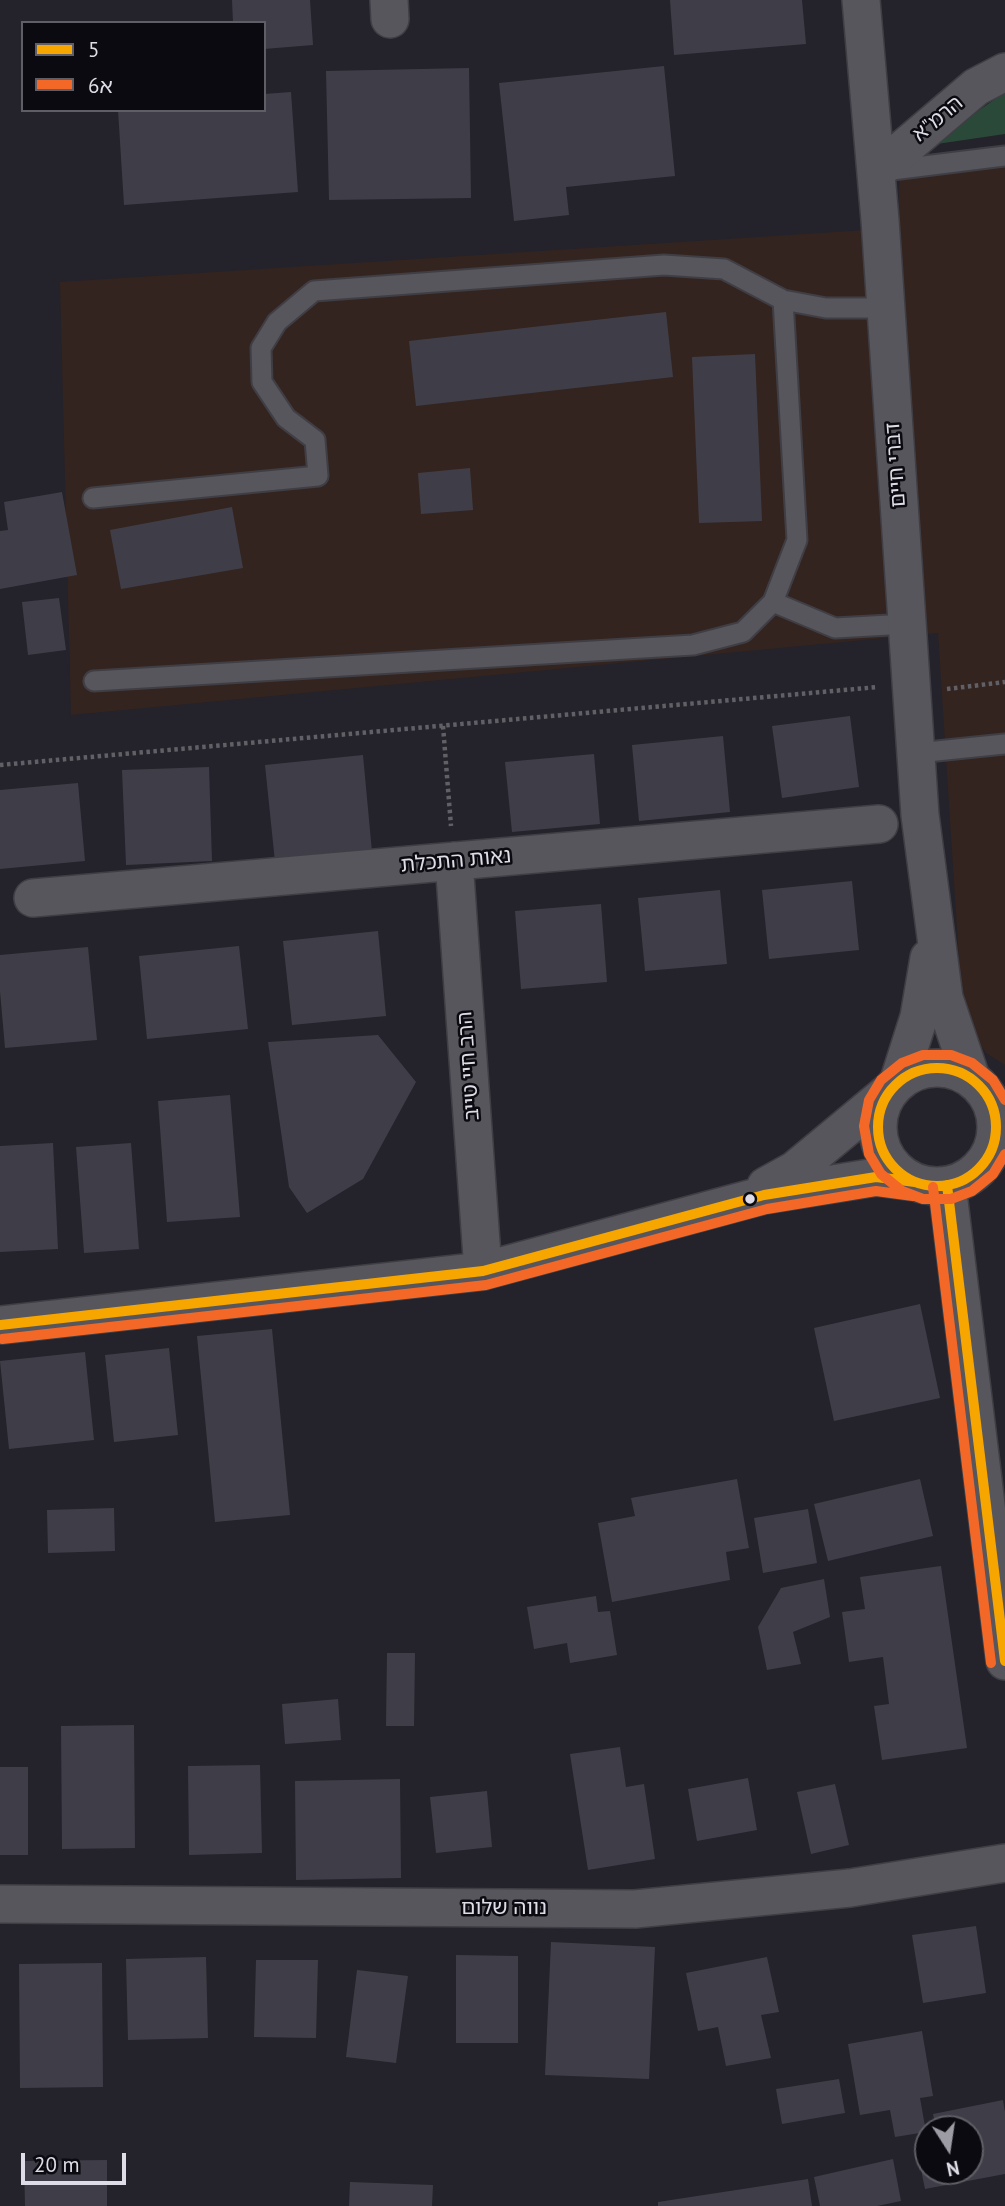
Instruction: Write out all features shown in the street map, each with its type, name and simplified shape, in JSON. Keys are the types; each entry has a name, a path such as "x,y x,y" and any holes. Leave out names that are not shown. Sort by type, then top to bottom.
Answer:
{"street":[{"name":"דברי חיים","path":"862,0 918,753 920,816 933,930 944,998 986,1084"},
{"name":"הרמ\"א","path":"876,172 976,87 1005,72"},
{"name":"נאות התכלת","path":"33,898 879,824"},
{"name":"הרב חיי טייב","path":"454,861 483,1271"},
{"name":"דברי חיים","path":"894,1086 919,1017 933,930"},
{"path":"0,1325 483,1271 764,1195 850,1179 876,1177 931,1184 964,1180 979,1170 997,1149 996,1119 986,1084 958,1071 928,1068 913,1072 795,1170 730,1204"},
{"path":"894,1086 880,1108 880,1143 887,1160 899,1173 931,1184"},
{"path":"931,1184 1005,1661"},
{"name":"נווה שלום","path":"0,1904 635,1909 850,1888 1005,1863"}],"lane":[{"path":"876,172 1005,156"},
{"path":"93,498 318,476 315,440 286,418 262,382 261,348 278,322 314,291 664,265 724,269 783,300 825,308 886,308"},
{"path":"94,681 693,645 743,632 774,603 797,540 783,300"},
{"path":"774,603 835,628 907,624"},
{"path":"918,753 1005,744"}],"path":[{"path":"0,765 443,726 1005,682"},
{"path":"443,726 454,861"}],"shaded area":[{"path":"1005,146 1005,1065 986,1053 974,1035 961,991 938,633 71,715 60,282 898,228 900,161"}],"green space":[{"path":"1005,92 1005,134 930,145"}],"building":[{"path":"232,0 310,0 313,45 266,49 266,21 233,21"},
{"path":"670,0 802,0 806,44 674,55"},
{"path":"664,66 675,176 566,187 569,215 514,221 499,83"},
{"path":"469,68 471,198 329,200 326,71"},
{"path":"291,92 298,192 124,205 118,112 266,112 266,94"},
{"path":"666,312 673,377 416,406 409,341"},
{"path":"755,354 762,521 699,523 692,357"},
{"path":"470,468 473,510 421,514 418,473"},
{"path":"62,492 77,575 0,589 0,531 8,530 4,502"},
{"path":"232,507 243,568 121,589 110,530"},
{"path":"59,598 66,650 28,655 22,602"},
{"path":"850,716 859,787 782,798 772,726"},
{"path":"723,736 730,812 639,821 632,745"},
{"path":"594,754 600,824 512,832 505,762"},
{"path":"363,755 372,852 275,862 265,765"},
{"path":"209,767 212,861 126,865 122,770"},
{"path":"78,783 85,861 0,869 0,790"},
{"path":"852,881 859,950 769,959 762,890"},
{"path":"720,890 727,964 645,971 638,898"},
{"path":"601,904 607,982 521,989 515,911"},
{"path":"378,931 386,1016 292,1025 283,941"},
{"path":"239,946 248,1029 147,1039 139,956"},
{"path":"88,947 97,1040 5,1048 0,955"},
{"path":"378,1035 416,1082 363,1179 307,1213 289,1187 268,1042"},
{"path":"230,1095 240,1217 167,1222 158,1101"},
{"path":"53,1143 58,1249 0,1252 0,1146"},
{"path":"131,1143 139,1249 84,1253 76,1147"},
{"path":"920,1304 940,1398 834,1421 814,1328"},
{"path":"272,1329 290,1515 215,1522 197,1336"},
{"path":"169,1348 178,1435 114,1442 105,1355"},
{"path":"85,1352 94,1440 9,1449 0,1361"},
{"path":"737,1479 749,1548 726,1552 730,1580 612,1602 598,1523 635,1516 631,1498"},
{"path":"920,1479 933,1536 828,1561 814,1504"},
{"path":"114,1508 115,1551 48,1553 47,1510"},
{"path":"808,1509 817,1563 763,1573 754,1518"},
{"path":"941,1566 967,1748 882,1760 874,1706 889,1704 883,1657 849,1662 842,1612 865,1609 860,1577"},
{"path":"824,1579 830,1617 793,1632 801,1664 767,1670 758,1627 781,1588"},
{"path":"596,1596 598,1612 610,1611 617,1655 570,1663 567,1643 534,1649 527,1607"},
{"path":"387,1653 415,1653 414,1726 386,1726"},
{"path":"338,1699 341,1740 285,1744 282,1704"},
{"path":"134,1725 135,1848 62,1849 61,1726"},
{"path":"620,1747 626,1787 644,1784 655,1859 588,1870 570,1754"},
{"path":"260,1765 262,1853 189,1855 188,1766"},
{"path":"0,1767 28,1767 28,1855 0,1855"},
{"path":"748,1778 757,1830 697,1841 688,1789"},
{"path":"400,1779 401,1878 296,1880 295,1781"},
{"path":"835,1784 849,1845 811,1854 797,1792"},
{"path":"487,1791 492,1847 436,1853 430,1797"},
{"path":"976,1926 986,1993 923,2003 912,1935"},
{"path":"551,1942 655,1947 649,2079 545,2075"},
{"path":"456,1955 518,1956 518,2043 456,2043"},
{"path":"206,1957 208,2038 128,2040 126,1959"},
{"path":"767,1957 779,2012 761,2015 771,2058 726,2066 718,2027 698,2031 686,1973"},
{"path":"256,1960 318,1960 316,2038 254,2037"},
{"path":"102,1963 103,2087 20,2088 19,1964"},
{"path":"357,1970 408,1976 396,2063 346,2057"},
{"path":"922,2031 933,2096 920,2098 923,2115 914,2115 914,2134 895,2137 890,2110 860,2115 848,2044"},
{"path":"839,2079 845,2113 782,2124 776,2089"},
{"path":"1003,2100 1005,2174 984,2178 984,2115 933,2114"},
{"path":"893,2159 901,2201 877,2206 820,2206 814,2177"},
{"path":"107,2160 107,2206 25,2206 24,2161"},
{"path":"808,2179 812,2206 658,2206 658,2202"},
{"path":"350,2182 433,2185 432,2206 349,2206"},
{"path":"924,2185 946,2185 925,2189"}],"transit line":[{"name":"6א","path":"1005,1100 993,1080 972,1063 951,1055 923,1055 902,1063 881,1080 869,1100 864,1126 869,1154 881,1174 902,1191 923,1199 951,1199 972,1191 993,1174 1005,1154"},
{"name":"5","path":"937,1068 960,1072 979,1085 992,1104 996,1127 992,1150 979,1169 960,1182 937,1186 914,1182 895,1169 882,1150 878,1127 882,1104 895,1085 914,1072 937,1068"},
{"name":"5","path":"0,1325 483,1271 764,1195 876,1177 915,1182"},
{"name":"5","path":"947,1185 1005,1661"},
{"name":"6א","path":"933,1187 991,1663"},
{"name":"6א","path":"2,1339 486,1285 767,1209 876,1191 913,1196"}]}
